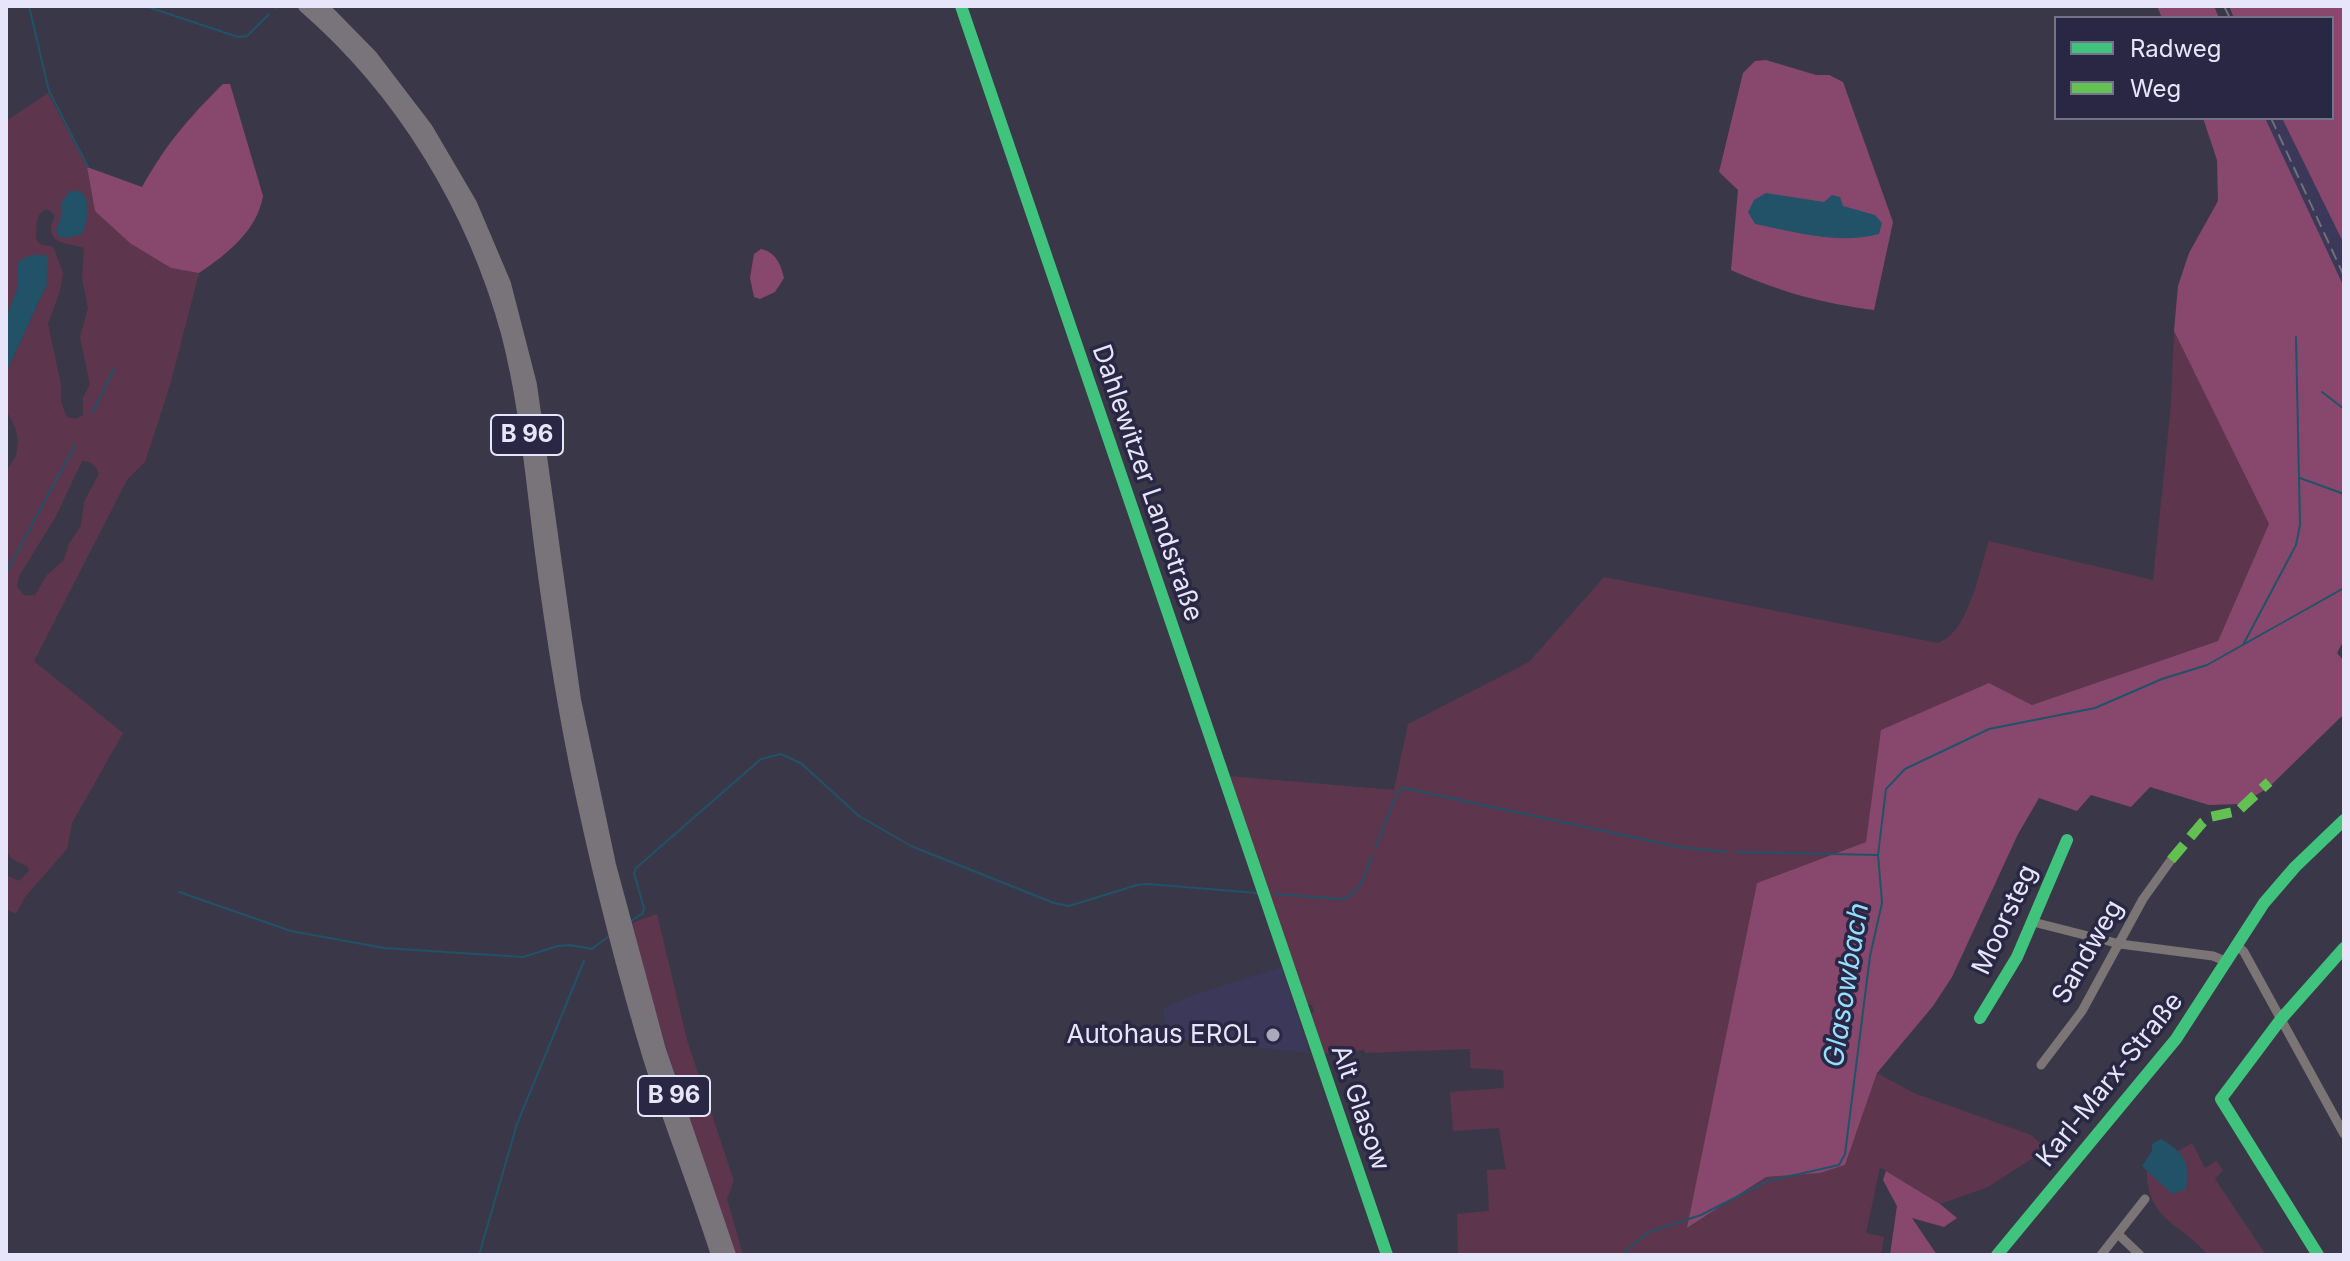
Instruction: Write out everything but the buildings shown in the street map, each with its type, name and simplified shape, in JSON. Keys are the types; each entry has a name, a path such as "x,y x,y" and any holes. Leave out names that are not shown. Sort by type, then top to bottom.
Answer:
{"highway":[{"name":"B 96","path":"305,6 368,69 422,141 459,205 493,285 508,333 521,395 565,704 585,808 622,937 729,1255"},
{"name":"B 96","path":"321,6 371,57 426,129 470,204 504,284 530,385 574,700 616,918"},
{"name":"B 96","path":"622,937 650,1058 718,1255"}],"street":[{"name":"Dahlewitzer Landstraße","path":"961,6 1292,975"},
{"name":"Karl-Marx-Straße","path":"1997,1255 2176,1039 2264,903 2289,873 2344,820"},
{"name":"Moorsteg","path":"1980,1018 2017,957 2067,840"},
{"name":"Sandweg","path":"2041,1065 2082,1011 2143,899 2171,860"},
{"path":"2033,922 2120,944 2213,956 2225,961"},
{"path":"2236,944 2244,952 2344,1134"},
{"path":"2318,1255 2221,1099 2281,1019 2344,948"},
{"name":"Alt Glasow","path":"1292,975 1387,1255"},
{"path":"2101,1255 2145,1199"},
{"path":"2118,1234 2140,1255"}],"shaded area":[{"path":"2157,6 2214,6 2218,16 2161,16"},
{"path":"2229,6 2344,6 2344,244 2283,120 2334,120 2334,16 2233,16"},
{"path":"1766,60 1816,75 1829,75 1843,82 1893,222 1874,310 1801,296 1731,270 1738,190 1719,172 1743,73 1755,61"},
{"path":"223,84 230,84 263,196 260,209 239,240 199,273 171,268 130,243 95,211 87,167 142,187 178,132"},
{"path":"48,93 87,167 95,211 171,268 199,273 170,385 145,462 127,480 34,661 123,733 72,823 67,849 25,897 16,914 6,909 6,875 19,881 29,871 28,867 12,859 6,850 6,472 16,456 18,442 16,429 6,410 6,373 47,284 17,265 17,290 6,317 6,121","holes":["47,209 55,215 51,232 53,237 84,248 82,279 88,308 80,337 90,384 83,398 83,415 76,419 67,417 61,402 61,385 48,324 63,273 54,249 41,245 36,239 38,218","82,461 93,464 99,474 84,502 81,526 69,543 64,560 47,575 35,595 25,596 17,587 19,576 55,518"]},
{"path":"2204,120 2266,120 2344,287 2344,640 2337,653 2344,661 2344,714 2268,788 2241,804 2209,805 2150,787 2131,807 2091,795 2077,811 2039,798 2018,834 1952,977 1933,1006 1877,1073 1845,1165 1820,1173 1766,1177 1687,1228 1757,883 1866,842 1881,730 1989,683 2032,705 2218,641 2269,524 2174,331 2178,286 2189,253 2218,201 2217,160"},
{"path":"2266,120 2283,120 2344,244 2344,287"},
{"path":"761,249 777,260 784,278 775,292 760,299 754,297 750,278 754,254"},
{"path":"2174,331 2269,524 2218,641 2032,705 1989,683 1866,842 1757,883 1688,1228 1766,1177 1820,1173 1845,1165 1877,1073 1914,1093 2031,1135 2047,1149 1988,1187 1940,1204 1880,1167 1866,1233 1884,1237 1881,1255 1458,1255 1457,1214 1489,1211 1487,1170 1506,1169 1499,1128 1453,1131 1450,1092 1504,1088 1503,1070 1470,1068 1470,1049 1365,1053 1364,1050 1322,1054 1308,1014 1314,1012 1312,1005 1305,1004 1228,776 1394,790 1408,724 1529,662 1604,577 1938,643 1949,637 1965,614 1989,541 2153,580 2171,405"},
{"path":"657,914 687,1040 734,1181 727,1199 743,1255 736,1255 694,1131 654,1007 632,923"},
{"path":"1282,967 1309,1053 1168,1038 1163,1008 1193,995"},
{"path":"2192,1143 2205,1168 2216,1161 2223,1170 2215,1179 2266,1255 2208,1255 2159,1211 2149,1188 2147,1172"},
{"path":"1886,1171 1957,1218 1944,1227 1912,1218 1937,1255 1890,1255 1897,1206 1883,1180"}],"water":[{"path":"70,191 80,191 84,195 88,211 86,223 82,234 59,237 56,231 62,214 61,203"},
{"path":"1766,193 1824,202 1832,195 1840,197 1843,206 1875,215 1882,223 1879,234 1832,238 1755,224 1748,212 1754,200"},
{"path":"32,255 46,255 48,258 47,284 6,373 6,317 17,290 17,265"},
{"path":"2161,1139 2180,1154 2186,1165 2186,1189 2172,1194 2142,1166 2152,1151 2152,1144"}],"waterway":[{"path":"29,6 49,91 88,167"},
{"path":"145,6 238,37 247,36 269,14"},
{"path":"2244,643 2296,545 2300,525 2296,337"},
{"path":"93,412 114,369"},
{"path":"2322,392 2344,409"},
{"path":"6,573 75,445"},
{"path":"2300,478 2344,494"},
{"name":"Glasowbach","path":"1621,1255 1647,1233 1701,1215 1768,1181 1839,1165 1845,1154 1870,956 1882,903 1878,855 1886,789 1905,769 1989,729 2095,708 2162,679 2207,665 2344,588"},
{"path":"631,921 643,913 644,908 634,873 636,868 761,759 781,754 802,764 859,816 911,846 1054,903 1069,906 1148,884 1258,893"},
{"path":"1376,846 1398,791 1404,788 1679,847 1727,852"},
{"path":"1735,852 1877,855"},
{"path":"1275,894 1343,899 1359,887 1372,856"},
{"path":"179,892 291,931 384,948 523,957 558,946 592,949 609,936"},
{"path":"479,1255 517,1124 584,961"}],"railway":[{"path":"2224,6 2229,16"},
{"path":"2272,120 2344,276"}],"marked path":[{"path":"2171,860 2203,822 2210,817 2238,811 2269,782"}],"cycle path":[{"path":"961,6 1387,1255"},
{"path":"1997,1255 2176,1039 2264,903 2295,867 2344,820"},
{"path":"1980,1018 2017,957 2067,840"},
{"path":"2318,1255 2221,1099 2281,1019 2344,948"}],"place":[{"name":"Autohaus EROL","path":"1273,1035"}]}
